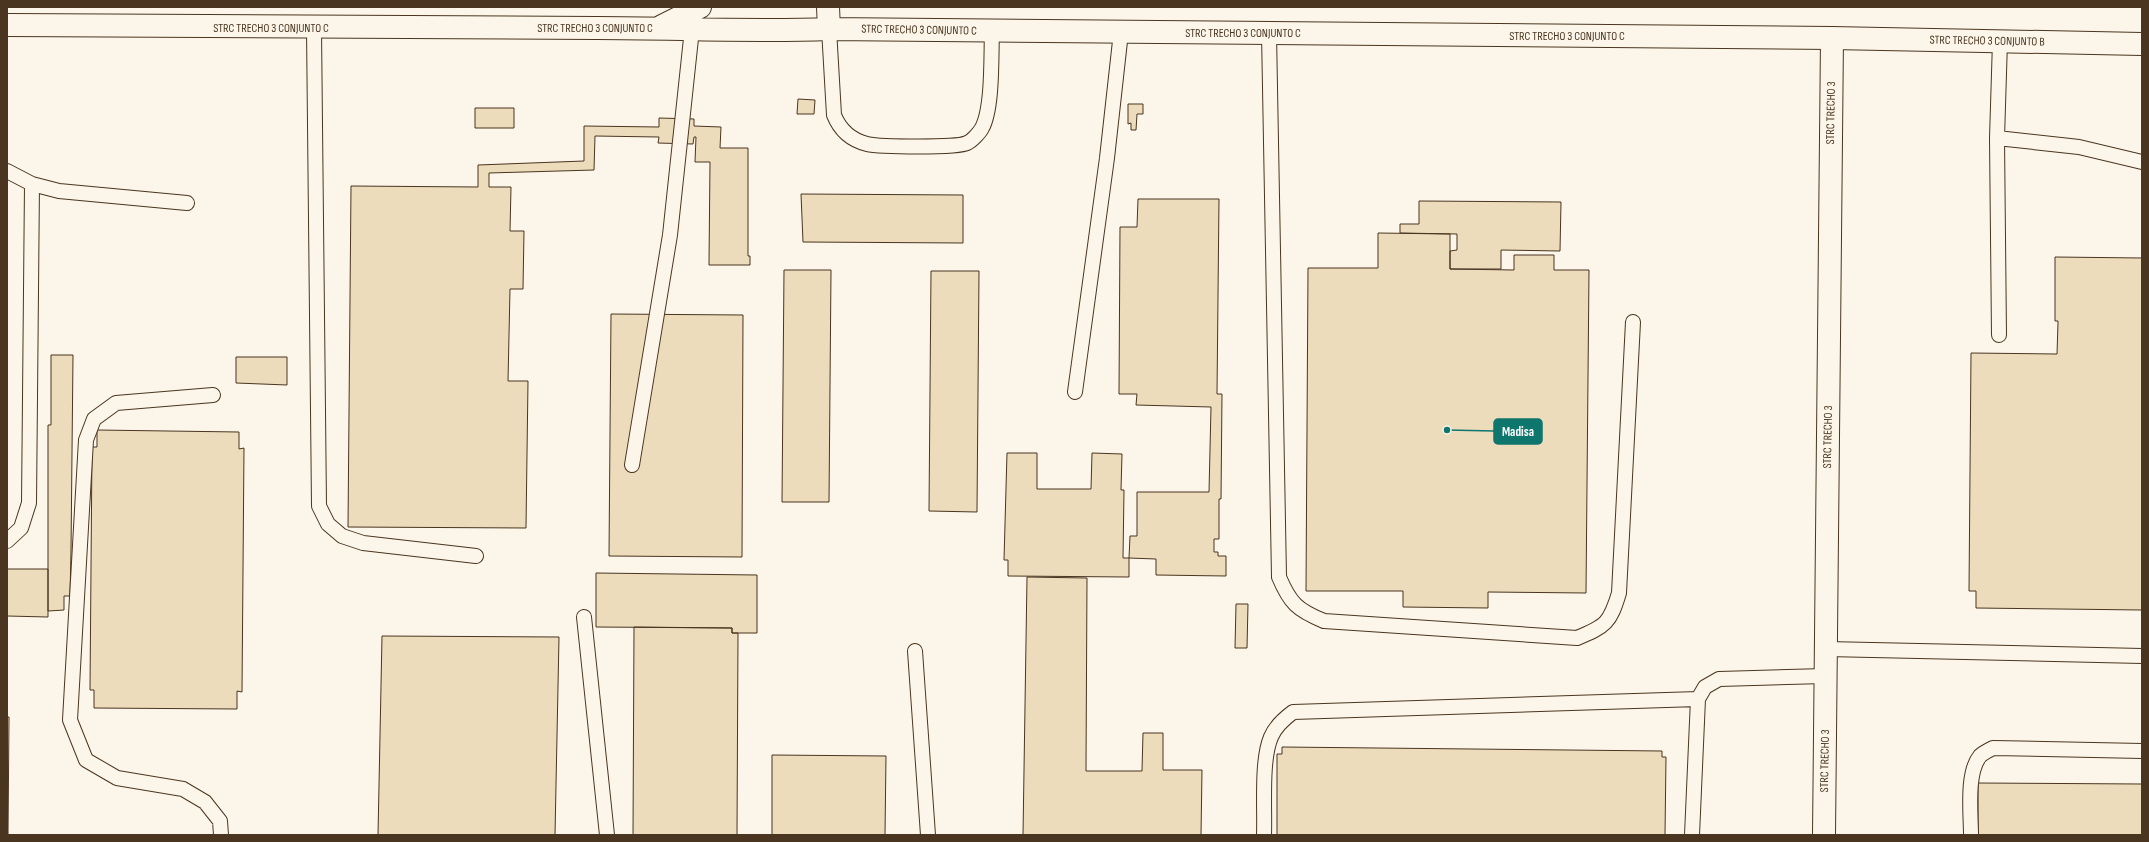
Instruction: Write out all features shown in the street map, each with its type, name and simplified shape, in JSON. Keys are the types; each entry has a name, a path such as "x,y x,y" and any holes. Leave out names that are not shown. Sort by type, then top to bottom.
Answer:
{"main road":[{"path":"657,28 700,7"},
{"path":"828,7 829,29"},
{"name":"STRC TRECHO 3 CONJUNTO C","path":"7,25 314,28 657,28 761,31 829,29 1832,38"},
{"name":"STRC TRECHO 3 CONJUNTO B","path":"1832,38 2142,44"},
{"name":"STRC TRECHO 3","path":"1824,835 1832,38"}],"lane":[{"path":"314,28 319,506 328,524 342,536 363,543 476,556"},
{"path":"632,465 670,235 692,29"},
{"path":"829,29 834,115 839,127 847,135 867,144 954,147 968,143 982,128 988,107 992,31"},
{"path":"1075,392 1107,158 1121,32"},
{"path":"1269,33 1279,577 1288,598 1305,613 1324,621 1577,638 1598,629 1613,614 1619,592 1633,322"},
{"path":"1999,335 1997,138 2000,41"},
{"path":"1997,138 2079,147 2142,162"},
{"path":"7,171 32,184 59,191 187,203"},
{"path":"7,542 21,528 29,503 32,184"},
{"path":"213,396 116,403 94,419 86,440 70,720 86,760 117,778 183,789 205,802 220,821 221,835"},
{"path":"584,617 607,835"},
{"path":"1826,649 2142,656"},
{"path":"915,651 928,835"},
{"path":"1692,835 1698,699 1705,687 1719,679 1825,676"},
{"path":"1264,835 1266,756 1271,736 1283,720 1293,712 1698,699"},
{"path":"1971,835 1970,790 1974,768 1980,756 1993,748 2142,751"}],"building":[{"path":"798,99 815,100 814,114 797,114"},
{"path":"1128,104 1143,104 1143,114 1137,114 1136,130 1131,130 1131,123 1128,124"},
{"path":"475,108 514,108 514,128 475,128"},
{"path":"659,118 694,119 694,126 721,127 720,148 748,148 748,256 750,256 750,265 709,265 710,162 695,162 696,137 694,137 693,144 658,143 659,137 595,136 594,170 489,173 489,187 511,187 510,231 524,231 523,289 510,289 508,381 528,381 526,528 348,527 351,186 478,187 478,165 584,161 584,126 659,127"},
{"path":"801,194 963,195 963,243 803,242"},
{"path":"1138,199 1219,199 1217,394 1222,394 1221,499 1219,499 1219,539 1214,539 1214,552 1218,552 1218,556 1226,556 1226,576 1156,575 1156,559 1129,558 1130,536 1137,536 1137,492 1209,492 1211,407 1136,405 1137,394 1119,394 1120,227 1137,227"},
{"path":"1419,201 1561,202 1560,251 1501,250 1501,269 1450,269 1450,251 1457,250 1457,234 1400,233 1400,224 1419,224"},
{"path":"1378,233 1450,234 1450,269 1514,270 1514,255 1554,255 1554,270 1589,270 1586,593 1488,592 1488,608 1403,607 1403,591 1306,591 1308,268 1378,268"},
{"path":"2055,257 2142,258 2142,610 1976,608 1976,591 1969,591 1971,353 2057,354 2058,321 2055,321"},
{"path":"784,270 831,270 829,502 782,502"},
{"path":"931,271 979,271 977,512 929,511"},
{"path":"611,314 743,315 742,557 609,556"},
{"path":"51,355 73,355 71,552 70,596 64,596 64,610 48,611 48,425 51,425"},
{"path":"236,357 287,357 287,385 236,383"},
{"path":"97,430 239,432 239,449 244,448 242,692 237,691 237,709 94,708 94,690 90,690 92,447 97,447"},
{"path":"1007,453 1037,453 1037,489 1091,489 1092,453 1122,454 1121,490 1124,490 1123,558 1129,558 1129,577 1008,576 1008,560 1004,560"},
{"path":"7,569 48,569 48,617 7,616"},
{"path":"596,573 757,575 757,633 732,633 732,628 596,627"},
{"path":"1027,577 1087,578 1086,771 1142,771 1143,733 1163,733 1163,770 1202,770 1201,835 1023,835"},
{"path":"1236,604 1248,604 1247,648 1235,648"},
{"path":"634,627 732,628 732,633 738,633 737,835 633,835"},
{"path":"382,636 559,637 555,835 378,835"},
{"path":"7,717 9,717 8,835 7,835"},
{"path":"1282,747 1662,751 1662,757 1666,757 1665,835 1277,835 1277,754 1282,754"},
{"path":"772,755 886,756 885,835 772,835"},
{"path":"1978,783 2142,784 2142,835 1978,835"}],"place":[{"name":"Madisa","path":"1447,430"}]}
